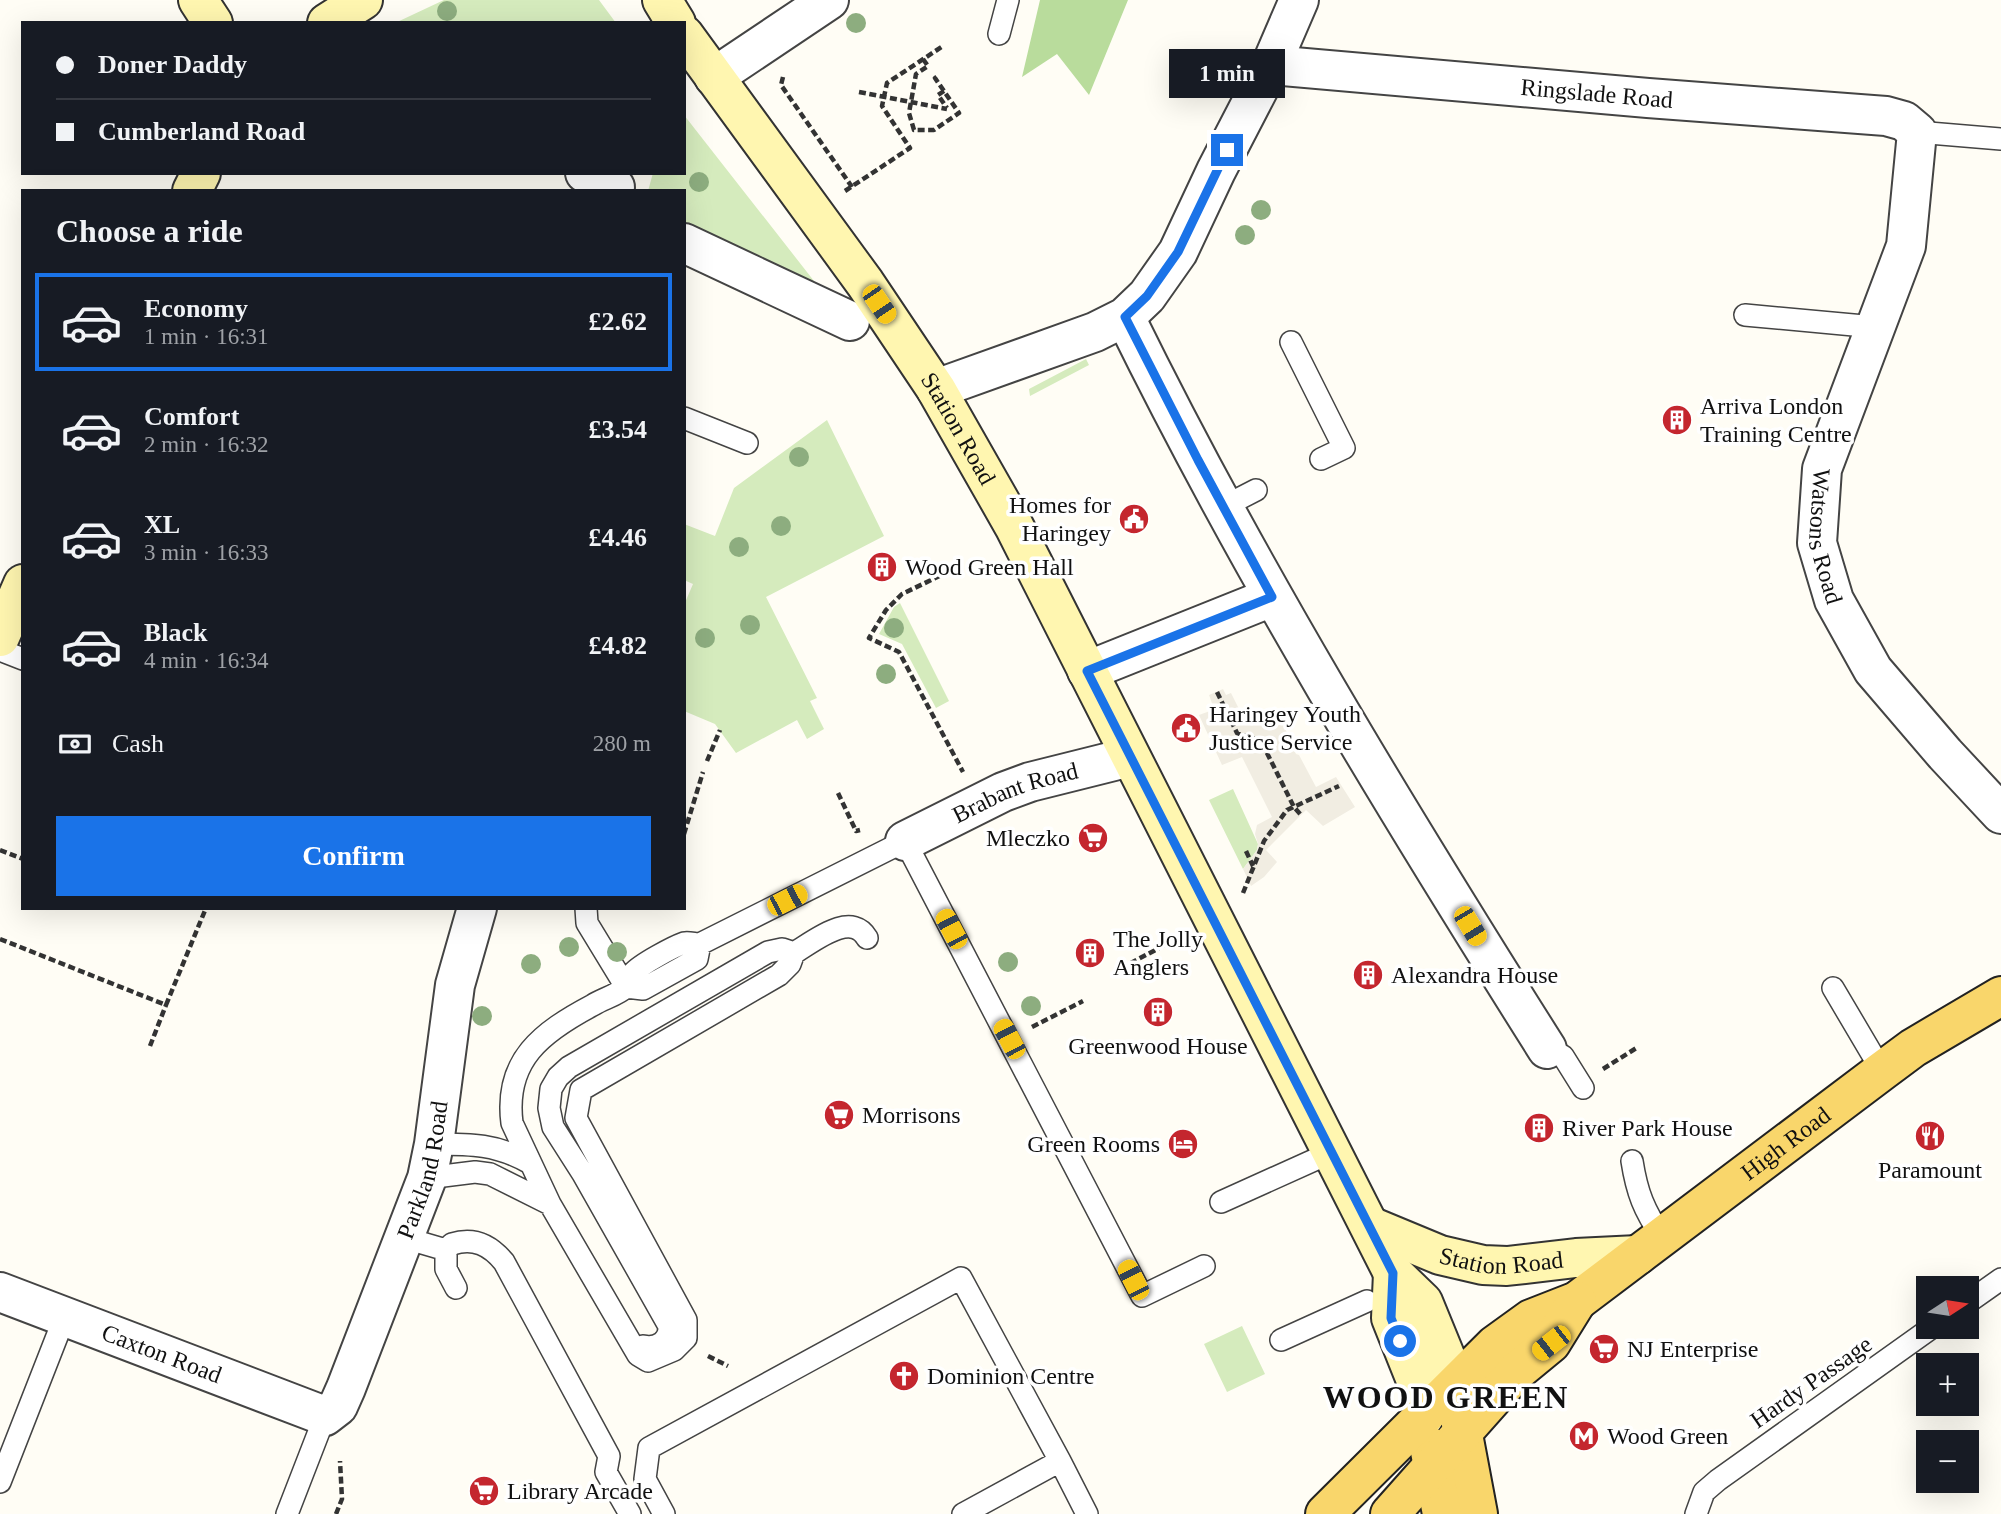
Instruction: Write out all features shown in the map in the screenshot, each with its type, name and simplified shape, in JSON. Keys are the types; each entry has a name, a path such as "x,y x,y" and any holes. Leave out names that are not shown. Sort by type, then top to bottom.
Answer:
{"main road":[{"name":"High Road","path":"1325,1514 1495,1345 1531,1319 1577,1301 1913,1048 2001,996"},
{"name":"High Road","path":"1390,1514 1517,1371 1551,1343 1577,1301"},
{"path":"1454,1387 1478,1514"},
{"path":"1424,1417 1442,1514"}],"street":[{"path":"198,0 212,21"},
{"path":"330,21 363,0"},
{"path":"714,76 829,0"},
{"path":"936,389 1079,338 1125,317 1147,296 1178,252 1271,65 1299,0"},
{"name":"Station Road","path":"686,37 865,283 936,389 1013,526 1393,1273 1423,1302 1448,1363 1454,1387"},
{"name":"Ringslade Road","path":"1271,65 1886,116 1904,121 1917,132"},
{"name":"Watsons Road","path":"1917,132 1906,246 1822,469 1817,543 1834,600 1873,670 2001,814"},
{"path":"686,244 850,321"},
{"path":"1125,317 1272,597 1484,949 1548,1049"},
{"path":"0,637 21,589"},
{"path":"1087,671 1272,597"},
{"name":"Brabant Road","path":"905,841 1003,792 1030,782 1130,757"},
{"name":"Parkland Road","path":"325,1416 338,1406 346,1388 405,1238 430,1161 455,985 476,910"},
{"name":"Station Road","path":"1370,1226 1440,1255 1483,1265 1507,1266 1650,1246"},
{"name":"Station Road","path":"1393,1273 1391,1318 1419,1388 1424,1417"},
{"name":"Caxton Road","path":"0,1292 325,1416"}],"lane":[{"path":"999,34 1007,0"},
{"path":"1917,132 2001,139"},
{"path":"1745,315 1875,327"},
{"path":"1291,342 1344,449 1321,459"},
{"path":"686,419 747,443"},
{"path":"1223,507 1256,490"},
{"path":"0,650 21,658"},
{"path":"905,841 1142,1296 1204,1266"},
{"name":"Brabant Road","path":"625,987 643,989 696,959 700,944 905,841"},
{"path":"586,910 587,923 625,987 545,1033 524,1057 513,1082 510,1109 512,1123 550,1203 627,1337 647,1347 662,1343 669,1332 664,1315 553,1127 549,1108 551,1089 558,1077 569,1067 768,952 782,949 793,953 840,927 852,925 863,931 867,938"},
{"path":"1833,988 1882,1071"},
{"path":"1548,1049 1563,1056 1583,1088"},
{"path":"430,1161 476,1144 498,1148 530,1163"},
{"path":"1221,1202 1332,1152"},
{"path":"430,1161 490,1174 550,1203"},
{"path":"1632,1161 1637,1192 1646,1213 1650,1246"},
{"path":"405,1238 446,1250"},
{"path":"456,1288 446,1269 446,1250 452,1244 475,1241 487,1246 504,1262 609,1456 606,1472 630,1514"},
{"path":"664,1514 645,1479 649,1448 961,1278 1087,1514"},
{"path":"1979,1295 2001,1279"},
{"path":"1281,1340 1367,1301"},
{"path":"0,1482 65,1316"},
{"name":"Hardy Passage","path":"1696,1514 1704,1492 1718,1480 1916,1339"},
{"path":"287,1514 325,1416"},
{"path":"609,1456 647,1462"},
{"path":"962,1514 1060,1461"}],"path":[{"path":"790,71 783,75 781,85 852,187 910,148 882,106 887,83 943,46"},
{"path":"923,59 928,66 916,74 909,113 914,130 934,130 959,113 935,78 938,76"},
{"path":"859,92 947,109 938,95 944,91"},
{"path":"950,571 902,594 886,610 869,638 899,652 966,779"},
{"path":"1217,692 1237,733 1261,741 1294,807 1301,815"},
{"path":"707,761 720,730"},
{"path":"686,827 703,772"},
{"path":"1243,894 1264,841 1287,810 1341,785"},
{"path":"838,793 856,831 861,830"},
{"path":"0,850 21,858"},
{"path":"1246,851 1254,867"},
{"path":"150,1046 205,910"},
{"path":"1123,962 1125,966 1182,935"},
{"path":"0,939 166,1006"},
{"path":"1009,1039 1083,1002"},
{"path":"1615,1061 1638,1047"}],"green space":[{"path":"444,0 599,0 615,21 399,21"},
{"path":"1040,0 1128,0 1089,95 1057,54 1022,77"},
{"path":"686,118 814,281 806,289 686,231 686,189 649,189 652,175 686,175"},
{"path":"1086,359 1089,365 1030,396 1029,389"},
{"path":"827,420 884,536 766,597 817,698 810,701 824,729 807,739 797,720 736,753 715,724 686,712 686,600 693,584 686,581 686,525 715,536 734,488"},
{"path":"900,603 949,701 936,708 902,644 879,634 894,607"},
{"path":"1233,789 1258,844 1257,850 1243,869 1209,800"},
{"path":"1242,1326 1265,1374 1227,1392 1204,1344"}],"shaded area":[{"path":"1223,689 1226,695 1231,693 1244,719 1253,721 1274,709 1316,787 1336,777 1355,807 1323,826 1306,810 1266,850 1277,862 1264,877 1251,886 1243,869 1257,850 1257,825 1272,817 1242,757 1222,765 1199,715 1210,711 1213,706 1209,695"}],"place":[{"name":"Arriva London Training Centre","path":"1677,420"},
{"name":"Homes for Haringey","path":"1134,519"},
{"name":"Wood Green Hall","path":"882,567"},
{"name":"Haringey Youth Justice Service","path":"1186,728"},
{"name":"Mleczko","path":"1093,838"},
{"name":"The Jolly Anglers","path":"1090,953"},
{"name":"Alexandra House","path":"1368,975"},
{"name":"Greenwood House","path":"1158,1012"},
{"name":"Morrisons","path":"839,1115"},
{"name":"River Park House","path":"1539,1128"},
{"name":"Paramount","path":"1930,1136"},
{"name":"Green Rooms","path":"1183,1144"},
{"name":"NJ Enterprise","path":"1604,1349"},
{"name":"Dominion Centre","path":"904,1376"},
{"name":"Wood Green","path":"1584,1436"},
{"name":"Library Arcade","path":"484,1491"}],"district":[{"name":"WOOD GREEN","path":"1446,1397"}],"route":[{"path":"1227,150 1178,252 1147,296 1125,317 1272,597 1087,671 1393,1273 1391,1318 1400,1341"}]}
